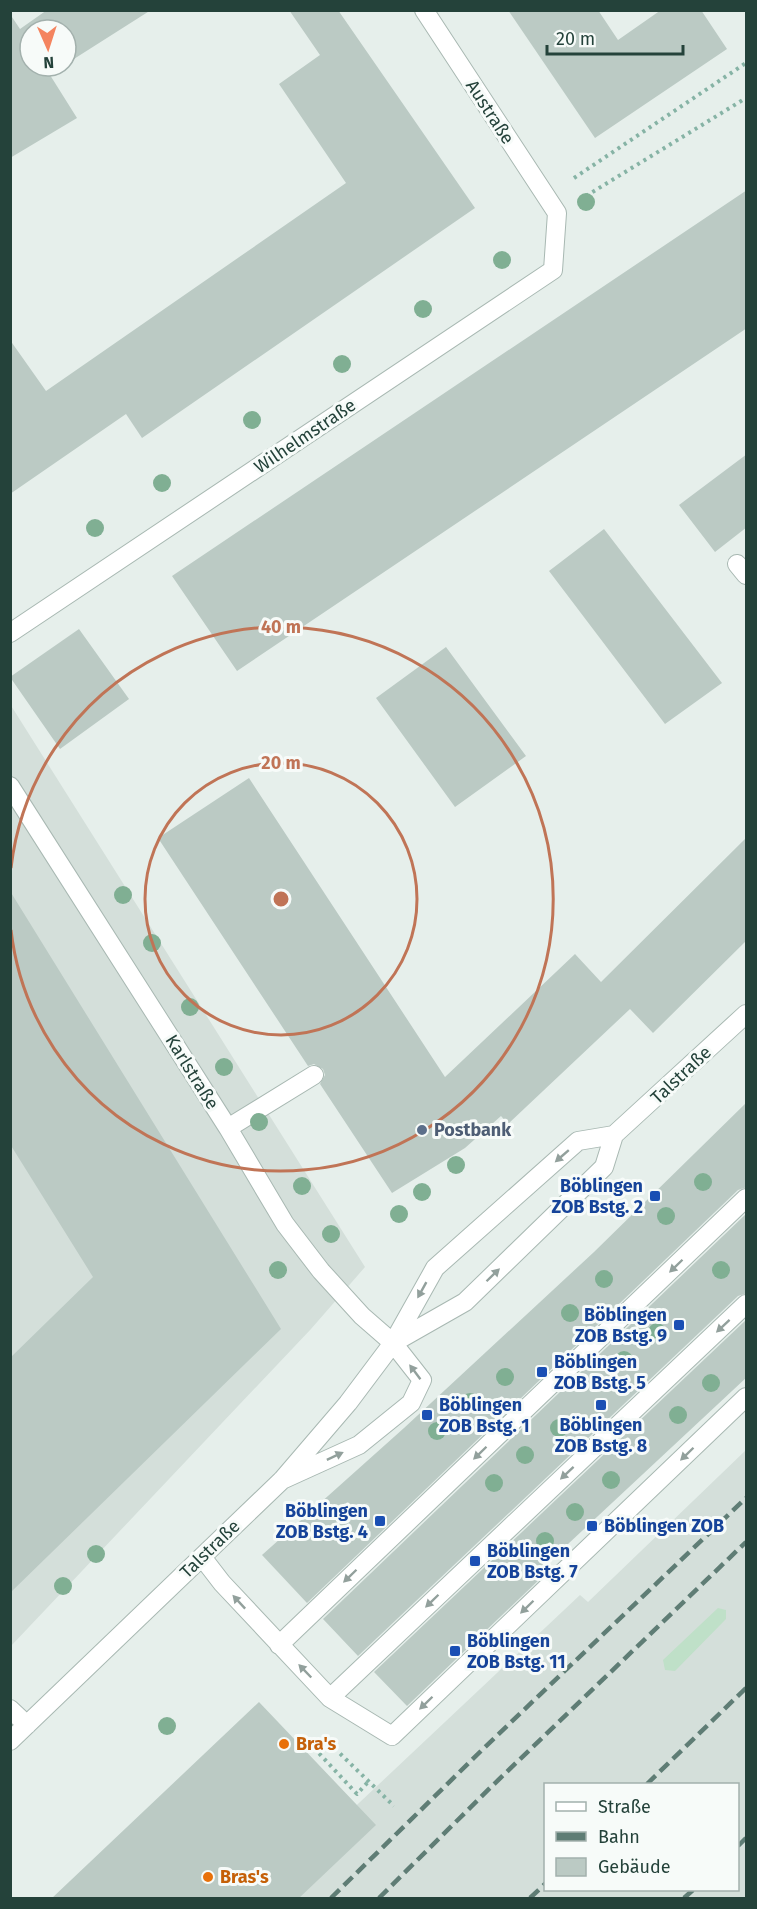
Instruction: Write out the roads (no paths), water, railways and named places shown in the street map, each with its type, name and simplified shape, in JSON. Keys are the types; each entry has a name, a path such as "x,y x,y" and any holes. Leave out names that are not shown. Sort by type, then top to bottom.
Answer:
{"street":[{"name":"Austraße","path":"424,10 557,213"},
{"name":"Wilhelmstraße","path":"10,633 553,270 557,213"},
{"name":"Karlstraße","path":"10,786 228,1128 285,1224 321,1271 362,1316 393,1342 422,1380 411,1403 359,1445 282,1480"},
{"name":"Talstraße","path":"393,1342 465,1302 604,1167 614,1136 747,1014"},
{"path":"228,1128 314,1075"},
{"name":"Talstraße","path":"10,1741 282,1480 348,1403 393,1342 435,1268 579,1141 614,1136"},
{"path":"279,1645 747,1198"},
{"path":"330,1698 747,1304"},
{"path":"202,1557 222,1583 330,1698 392,1736 747,1397"},
{"path":"10,1709 27,1725"}],"railway":[{"path":"331,1898 484,1748 746,1498"},
{"path":"379,1898 746,1542"},
{"path":"648,1783 746,1688"},
{"path":"739,1845 746,1838"},
{"path":"530,1898 544,1885"},
{"path":"684,1898 692,1891"}],"place":[{"name":"Postbank","path":"422,1130"},
{"name":"Böblingen ZOB Bstg. 2","path":"655,1196"},
{"name":"Böblingen ZOB Bstg. 9","path":"679,1325"},
{"name":"Böblingen ZOB Bstg. 5","path":"542,1372"},
{"name":"Böblingen ZOB Bstg. 8","path":"601,1405"},
{"name":"Böblingen ZOB Bstg. 1","path":"427,1415"},
{"name":"Böblingen ZOB Bstg. 4","path":"380,1521"},
{"name":"Böblingen ZOB","path":"592,1526"},
{"name":"Böblingen ZOB Bstg. 7","path":"475,1561"},
{"name":"Böblingen ZOB Bstg. 11","path":"455,1651"},
{"name":"Bra's","path":"284,1744"},
{"name":"Bras's","path":"208,1877"}]}
